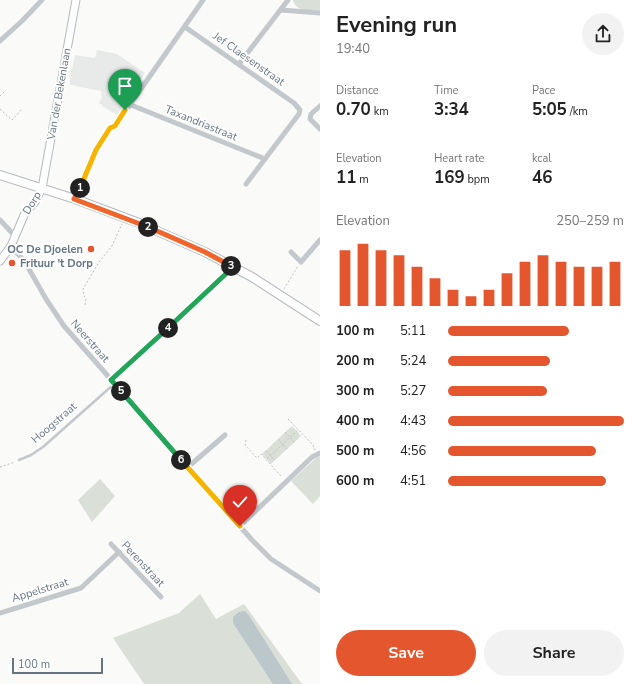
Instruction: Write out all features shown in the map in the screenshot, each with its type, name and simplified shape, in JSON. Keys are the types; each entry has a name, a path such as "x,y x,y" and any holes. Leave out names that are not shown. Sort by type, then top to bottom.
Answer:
{"main road":[{"name":"Dorp","path":"0,175 42,188"},
{"path":"42,188 124,218 198,249 233,267 320,321"}],"street":[{"path":"0,41 18,26 42,0"},
{"name":"Van der Bekenlaan","path":"42,188 76,0"},
{"path":"115,126 203,0"},
{"path":"239,64 288,0"},
{"path":"281,10 320,13"},
{"name":"Jef Claesenstraat","path":"185,27 294,103 300,110 299,114 264,159"},
{"name":"Taxandriastraat","path":"131,105 264,159"},
{"path":"318,108 311,114 310,119 320,129"},
{"path":"246,184 264,159"},
{"name":"Dorp","path":"0,261 11,246 25,213 35,202 42,188"},
{"path":"0,220 15,236"},
{"path":"291,252 301,262 320,240"},
{"name":"Neerstraat","path":"11,246 25,262 46,299 64,326 240,526 271,559 320,591"},
{"name":"Hoogstraat","path":"113,382 160,335"},
{"path":"188,467 225,435"},
{"path":"240,526 318,454"},
{"name":"Perenstraat","path":"111,544 161,597"},
{"name":"Appelstraat","path":"0,613 81,588 119,552"}],"lane":[{"name":"Hoogstraat","path":"19,460 31,455 43,447 113,382"}],"path":[{"path":"0,96 6,90"},
{"path":"0,108 12,120 22,109"},
{"path":"74,199 102,139 110,128 115,126"},
{"path":"85,305 86,299 83,289 99,262 112,246 124,218"},
{"path":"280,295 301,262"},
{"path":"160,335 233,267"},
{"path":"288,419 313,445 318,454"},
{"path":"266,460 298,429"},
{"path":"285,432 294,442"},
{"path":"278,439 287,449"},
{"path":"246,440 245,445 257,458 261,454 286,482"},
{"path":"266,450 275,460"},
{"path":"0,467 19,460"}],"shaded area":[{"path":"293,0 320,0 320,11 297,7"},
{"path":"97,50 117,54 145,73 117,115 99,103 102,98 101,91 70,85 71,70 75,55 95,58"},
{"path":"292,426 301,436 271,464 262,454"},
{"path":"320,456 320,496 313,504 291,481 317,457"},
{"path":"100,479 115,496 92,522 78,500"},
{"path":"200,594 216,619 244,604 302,684 144,684 113,638 179,613"},
{"path":"245,611 292,684 273,684 233,623 233,617 239,612"}],"place":[{"name":"OC De Djoelen","path":"91,249"},
{"name":"Frituur 't Dorp","path":"12,263"}],"route":[{"path":"125,110 115,126 110,128 102,139 74,199 139,223 205,252 233,267 111,380 240,526"}]}
